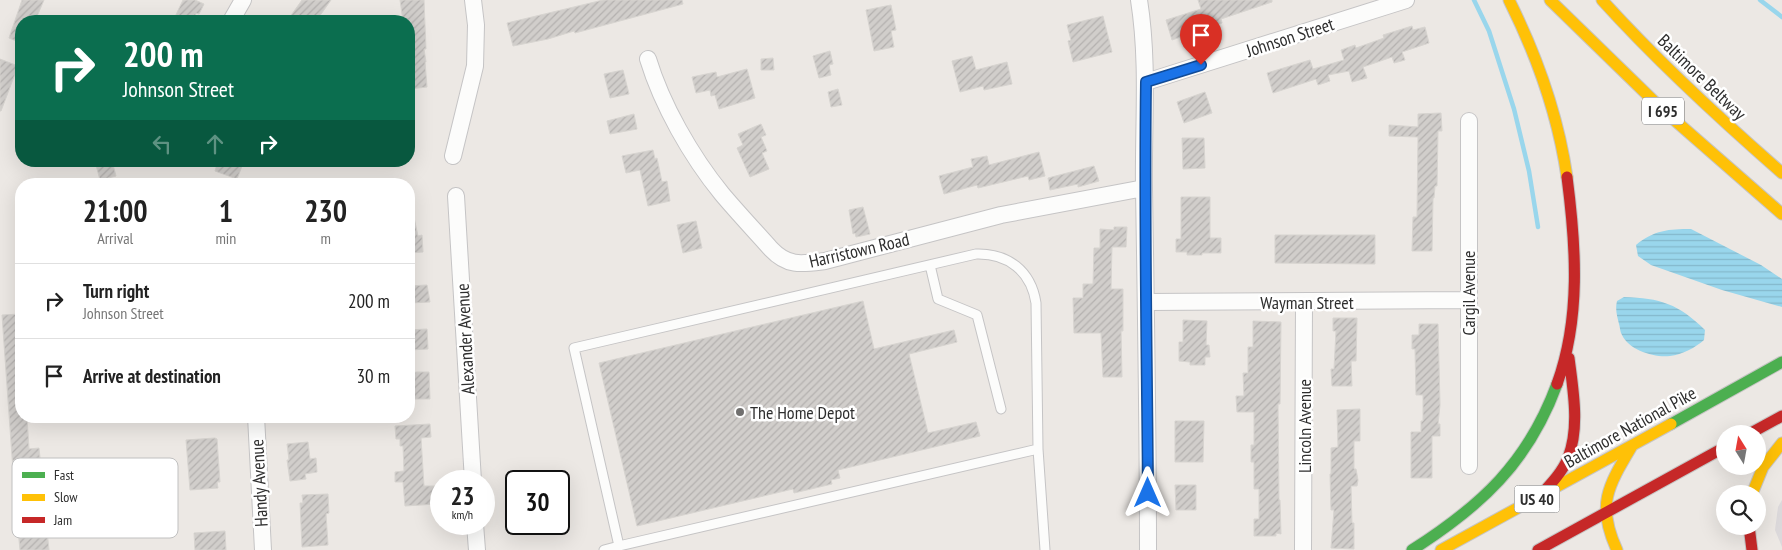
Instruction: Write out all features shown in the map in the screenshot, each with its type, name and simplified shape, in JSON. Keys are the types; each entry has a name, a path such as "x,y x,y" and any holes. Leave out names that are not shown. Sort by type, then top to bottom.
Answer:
{"main road":[{"path":"1509,0 1530,44 1543,78 1563,158 1571,207 1573,246 1572,315 1568,347 1573,442 1568,458 1559,474 1538,498"},
{"name":"I 695","path":"1550,0 1649,99 1782,214"},
{"name":"Baltimore Beltway","path":"1602,0 1669,71 1728,127 1782,173"},
{"path":"1412,550 1444,530 1472,509 1495,487 1518,458 1535,434 1548,405 1568,347"},
{"name":"Baltimore National Pike","path":"1441,550 1782,362"},
{"path":"1766,425 1782,416"},
{"path":"1754,485 1756,477 1782,443"},
{"path":"1617,550 1608,532 1606,495 1612,478 1632,446"},
{"name":"US 40","path":"1538,550 1716,452"},
{"path":"1750,535 1752,550"}],"street":[{"path":"234,15 243,0"},
{"path":"453,156 474,66 476,25 474,0"},
{"path":"1139,0 1144,38 1146,82 1144,188 1147,302 1148,550"},
{"name":"Johnson Street","path":"1146,82 1406,0"},
{"name":"Harristown Road","path":"648,59 657,83 678,126 701,166 722,194 778,257 796,264 825,261 1001,215 1144,188"},
{"name":"Cargil Avenue","path":"1469,121 1469,466"},
{"name":"Alexander Avenue","path":"456,196 472,470"},
{"name":"Wayman Street","path":"1147,302 1468,300"},
{"name":"Lincoln Avenue","path":"1304,302 1304,550"},
{"name":"Handy Avenue","path":"256,423 263,550"},
{"path":"476,535 477,550"}],"lane":[{"path":"619,546 574,348 976,254 986,254 1008,260 1019,268 1029,279 1034,291 1036,303 1038,449 1044,550"},
{"path":"930,265 938,299 977,315 1001,409"},
{"path":"604,550 1038,449"}],"shaded area":[{"path":"1782,500 1782,547 1775,530 1778,507"}],"water":[{"path":"1691,229 1761,265 1782,279 1782,307 1722,290 1651,265 1638,256 1636,245 1649,236 1669,230"},
{"path":"1624,297 1659,301 1677,308 1696,321 1705,330 1704,340 1688,350 1670,356 1657,356 1636,349 1625,340 1620,331 1616,304 1617,301"}],"building":[{"path":"22,0 44,0 38,15 17,15"},
{"path":"183,0 195,0 204,4 199,14 176,15"},
{"path":"302,0 331,0 320,15 291,15"},
{"path":"400,0 424,0 426,49 424,49 427,87 415,88 415,15 402,15"},
{"path":"603,0 682,0 683,4 575,33 574,31 548,39 513,46 507,23"},
{"path":"1198,0 1272,0 1272,2 1221,19 1222,23 1172,40 1166,20 1201,9"},
{"path":"891,5 896,30 891,31 894,47 874,51 866,10"},
{"path":"1103,16 1112,52 1073,62 1068,41 1071,40 1067,25"},
{"path":"15,20 15,40 9,38"},
{"path":"1412,26 1413,30 1425,27 1429,43 1402,52 1405,60 1394,63 1392,57 1363,67 1367,78 1352,82 1349,71 1328,75 1330,81 1318,85 1316,79 1273,93 1267,73 1310,60 1313,69 1344,60 1341,50 1355,45 1356,48 1384,38 1383,35"},
{"path":"830,51 833,64 829,65 831,75 819,78 813,56"},
{"path":"972,56 976,70 1007,62 1012,84 984,90 983,86 960,92 952,61"},
{"path":"773,58 774,70 761,70 761,59"},
{"path":"0,59 15,65 15,74 0,111"},
{"path":"747,69 755,98 719,109 715,95 711,96 710,90 696,93 692,77 716,72 717,77"},
{"path":"623,70 629,94 610,98 604,74"},
{"path":"838,89 842,105 831,107 828,92"},
{"path":"1205,92 1212,113 1184,123 1177,102"},
{"path":"1441,113 1442,131 1438,131 1437,186 1435,186 1433,198 1432,251 1412,251 1413,217 1417,217 1418,137 1389,136 1389,125 1418,127 1418,114"},
{"path":"634,114 637,129 610,134 607,121"},
{"path":"761,124 766,135 761,137 767,151 762,153 769,169 750,177 737,148 743,145 738,134"},
{"path":"1182,138 1204,138 1205,168 1183,169"},
{"path":"653,150 655,159 657,158 662,182 667,181 670,201 648,206 640,170 626,173 622,156"},
{"path":"1039,152 1045,176 1029,180 1028,176 978,188 977,185 944,194 939,176 973,167 971,159 987,156 989,165"},
{"path":"1094,166 1099,181 1078,187 1078,184 1050,190 1048,178"},
{"path":"97,167 114,167 116,176 99,178"},
{"path":"216,167 242,167 237,178 215,171"},
{"path":"1181,197 1210,197 1210,238 1221,238 1221,253 1187,255 1187,252 1176,252 1176,239 1181,239"},
{"path":"863,207 870,234 856,237 855,233 853,234 849,210"},
{"path":"696,221 702,248 683,253 677,225"},
{"path":"415,222 418,236 422,235 423,252 415,253"},
{"path":"1114,227 1127,227 1126,247 1112,247 1111,289 1123,289 1123,331 1121,331 1122,377 1103,377 1101,333 1074,333 1073,298 1083,298 1083,284 1093,284 1094,248 1100,248 1100,229 1114,230"},
{"path":"1275,235 1375,235 1375,264 1275,263"},
{"path":"427,285 430,302 415,303 415,286"},
{"name":"The Home Depot","path":"863,301 874,349 954,330 957,342 909,354 928,433 976,422 980,436 838,470 840,478 831,480 832,484 794,493 793,489 637,526 599,363"},
{"path":"15,314 15,423 27,423 29,449 39,448 40,458 12,458 2,315"},
{"path":"1333,318 1357,318 1356,361 1351,361 1352,386 1332,386 1331,369 1334,369 1336,331 1333,331"},
{"path":"1183,320 1207,321 1206,345 1209,345 1210,357 1205,357 1205,365 1190,365 1190,362 1179,361 1179,342 1183,342"},
{"path":"1253,321 1281,322 1280,404 1278,404 1281,534 1276,533 1276,536 1254,536 1254,519 1259,519 1259,489 1254,489 1254,462 1251,462 1251,445 1254,445 1254,412 1237,412 1236,396 1244,396 1243,373 1248,373 1248,347 1253,347"},
{"path":"1419,324 1438,324 1440,405 1438,424 1440,424 1440,436 1432,436 1432,478 1411,478 1411,432 1421,432 1421,421 1423,421 1423,395 1416,395 1415,349 1412,349 1412,335 1419,335"},
{"path":"427,329 428,349 415,350 415,330"},
{"path":"415,372 429,372 430,399 415,399"},
{"path":"1360,409 1360,441 1354,441 1354,469 1356,469 1358,480 1357,486 1351,486 1354,549 1331,548 1334,510 1331,510 1331,448 1338,447 1337,410"},
{"path":"1175,421 1204,421 1203,462 1175,462"},
{"path":"430,424 431,437 421,438 424,486 430,486 430,504 405,506 403,482 395,482 395,472 404,471 403,446 400,446 400,439 396,439 395,426"},
{"path":"217,439 220,482 217,482 218,488 190,490 186,440"},
{"path":"308,442 310,459 316,458 317,472 305,474 306,479 290,481 287,444"},
{"path":"1175,485 1196,485 1196,510 1176,510"},
{"path":"328,494 329,513 326,514 328,545 302,547 300,503 303,503 302,495"},
{"path":"225,531 226,550 195,550 194,533"},
{"path":"19,538 48,538 49,550 20,550"}],"waterway":[{"path":"1474,0 1489,31 1514,109 1529,171 1538,227"},
{"path":"1760,0 1782,17"}],"traffic: fast":[{"path":"1671,424 1782,362"},
{"path":"1412,550 1460,517 1500,480 1517,460 1532,437 1557,384"}],"traffic: slow":[{"path":"1509,0 1529,43 1545,86 1558,131 1567,177"},
{"path":"1550,0 1663,110 1782,214"},
{"path":"1602,0 1689,89 1782,173"},
{"path":"1441,550 1671,424"},
{"path":"1756,485 1763,467 1782,443"},
{"path":"1617,550 1607,520 1606,508 1611,485 1632,446"}],"traffic: jam":[{"path":"1557,384 1565,359 1573,308 1573,229 1567,177"},
{"path":"1538,498 1562,469 1572,446 1575,408 1569,358"},
{"path":"1766,425 1782,416"},
{"path":"1538,550 1716,452"},
{"path":"1750,535 1752,550"}],"place":[{"name":"The Home Depot","path":"740,412"}],"route":[{"path":"1148,493 1147,302 1144,188 1146,82 1201,65"}]}
